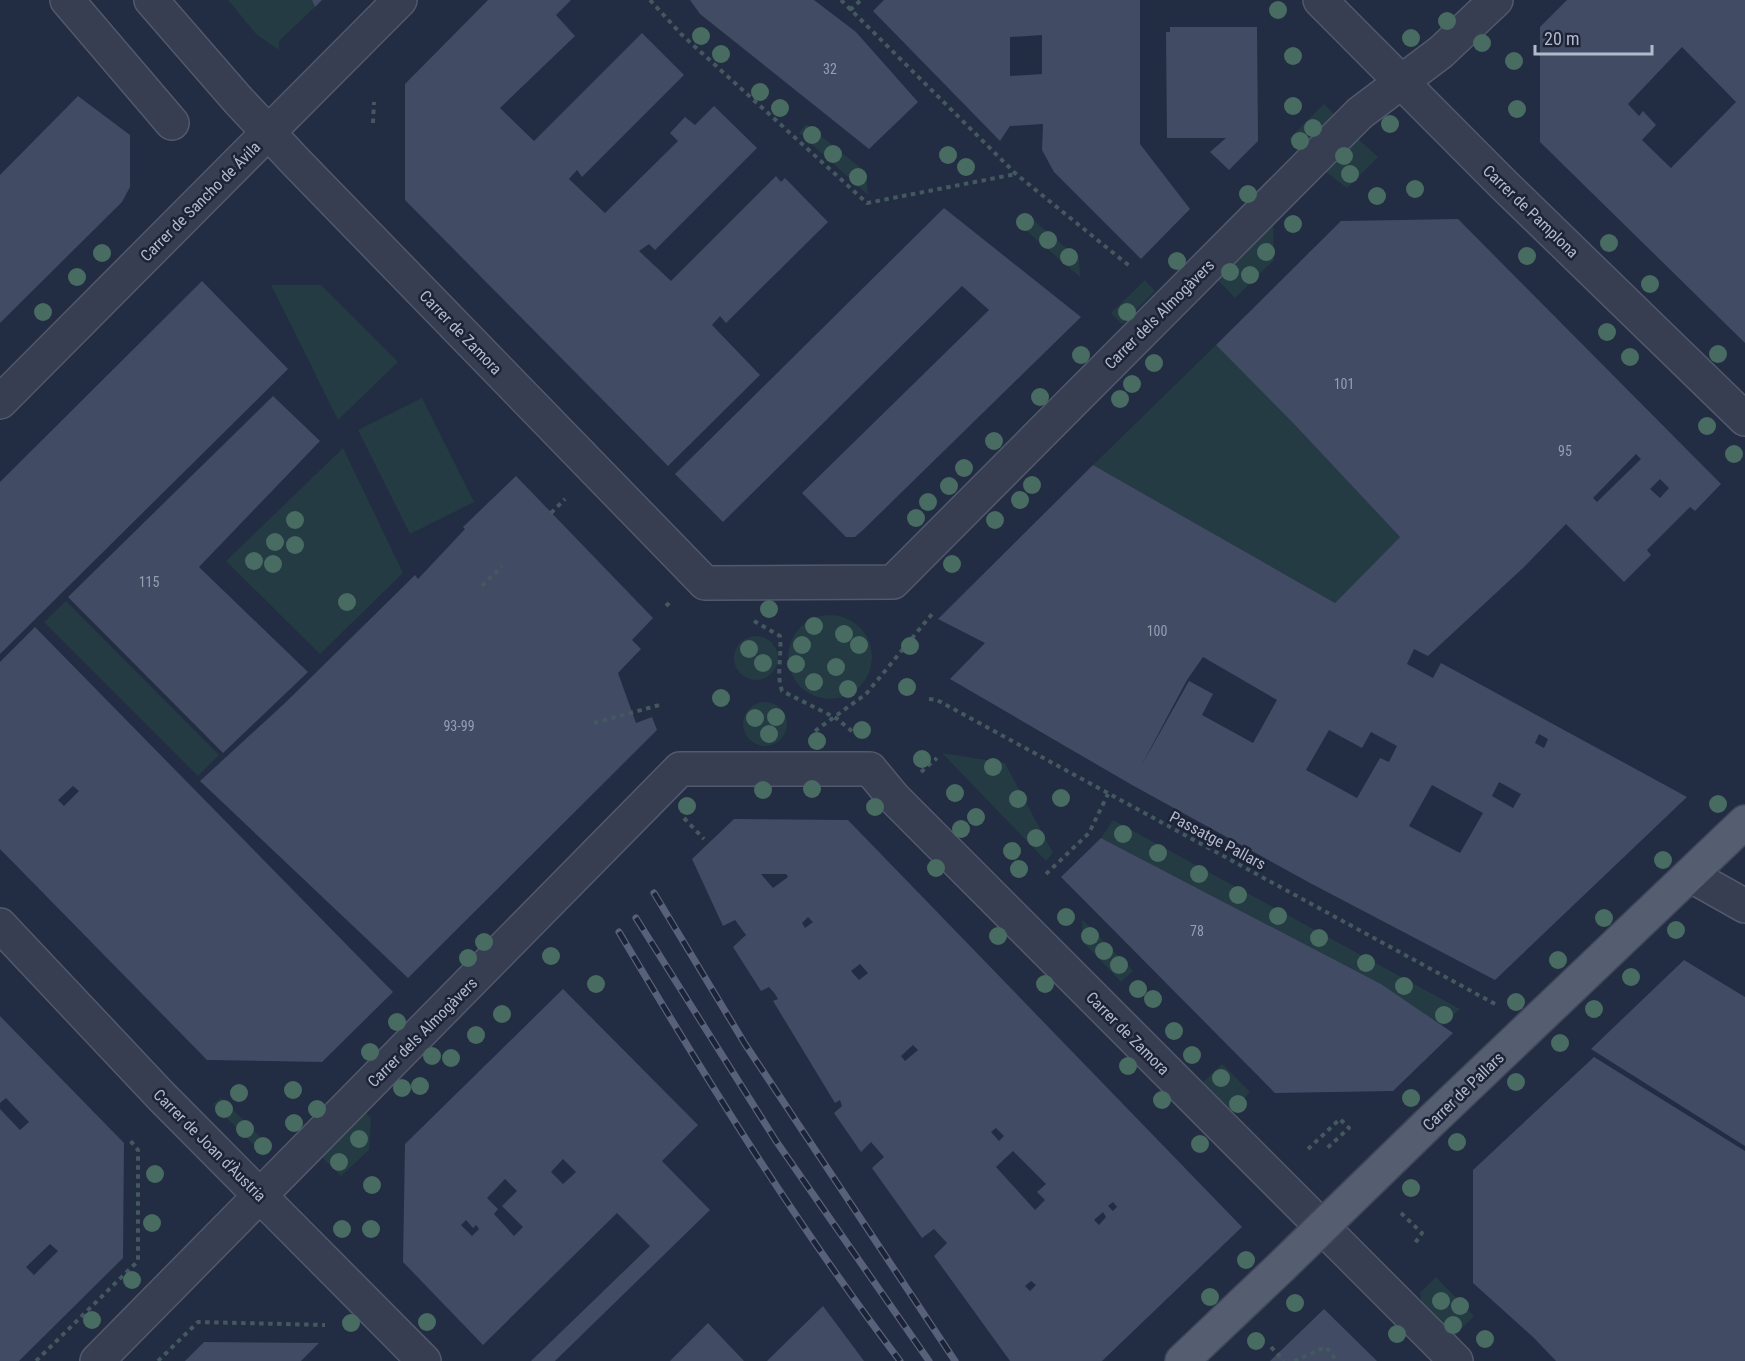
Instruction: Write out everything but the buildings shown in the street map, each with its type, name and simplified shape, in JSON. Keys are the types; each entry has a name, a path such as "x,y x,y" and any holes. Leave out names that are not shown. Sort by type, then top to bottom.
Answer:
{"main road":[{"name":"Carrer de Pallars","path":"1182,1361 1745,822"}],"street":[{"path":"67,0 172,123"},
{"name":"Carrer de Zamora","path":"151,0 269,133 705,583 809,581"},
{"name":"Carrer de Sancho de Ávila","path":"0,402 400,0"},
{"name":"Carrer de Pamplona","path":"1320,0 1745,419"},
{"name":"Carrer dels Almogàvers","path":"809,581 893,582 1360,113 1441,52 1496,0"},
{"name":"Carrer dels Almogàvers","path":"97,1361 680,769 774,769"},
{"name":"Carrer de Zamora","path":"774,769 870,769 894,798 1456,1361"},
{"path":"1690,875 1745,906"},
{"name":"Carrer de Joan d'Àustria","path":"0,925 161,1096 424,1361"}],"path":[{"path":"650,0 681,34 867,203 1016,174"},
{"path":"841,0 1016,174 1132,268"},
{"path":"850,10 861,0"},
{"path":"373,123 374,102"},
{"path":"551,513 565,499"},
{"path":"482,586 502,566"},
{"path":"810,734 836,718 866,694 932,614"},
{"path":"752,620 780,636 782,661 778,678 782,691 836,718 854,733"},
{"name":"Passatge Pallars","path":"929,699 937,700 1495,1004"},
{"path":"594,723 663,704"},
{"path":"1047,874 1089,833 1108,794"},
{"path":"1308,1149 1340,1119 1348,1128 1325,1150"},
{"path":"36,1361 138,1261 138,1150 130,1140"},
{"path":"1401,1213 1422,1233 1413,1245"},
{"path":"158,1361 198,1322 325,1325"},
{"path":"1271,1347 1284,1361"},
{"path":"1294,1361 1326,1347 1337,1361"}],"shaded area":[{"path":"228,0 312,0 315,7 279,41 279,50 256,34"},
{"path":"1324,104 1335,115 1298,151 1289,139"},
{"path":"806,124 866,172 868,195 799,133"},
{"path":"1355,136 1378,157 1347,188 1322,169"},
{"path":"1024,212 1079,259 1080,277 1016,222"},
{"path":"1273,216 1274,260 1235,298 1213,275"},
{"path":"1145,280 1155,291 1122,324 1111,313"},
{"path":"271,285 321,285 398,362 338,420"},
{"path":"1216,345 1400,537 1335,603 1093,465"},
{"path":"422,398 474,502 410,534 358,430"},
{"path":"343,448 403,573 320,654 226,561"},
{"path":"66,601 219,755 198,776 44,622"},
{"path":"830,615 846,618 860,627 869,641 872,657 869,673 860,687 846,696 830,699 814,696 800,687 791,673 788,657 791,641 800,627 814,618"},
{"path":"756,636 772,642 778,658 772,674 756,680 740,674 734,658 740,642"},
{"path":"765,702 781,708 787,724 781,740 765,746 749,740 743,724 749,708"},
{"path":"942,753 1005,763 1053,853 1046,861"},
{"path":"1113,820 1460,1009 1442,1026 1381,984 1101,838"},
{"path":"1082,919 1133,971 1121,982 1083,942"},
{"path":"1222,1064 1250,1092 1229,1115 1200,1085"},
{"path":"221,1098 272,1149 264,1155 213,1104"},
{"path":"363,1110 371,1118 369,1150 341,1176 318,1153"},
{"path":"1436,1277 1474,1316 1452,1338 1422,1307 1420,1293"}],"railway":[{"path":"654,893 745,1044 955,1361"},
{"path":"636,918 776,1141 929,1361"},
{"path":"619,932 685,1042 788,1204 900,1361"}]}
